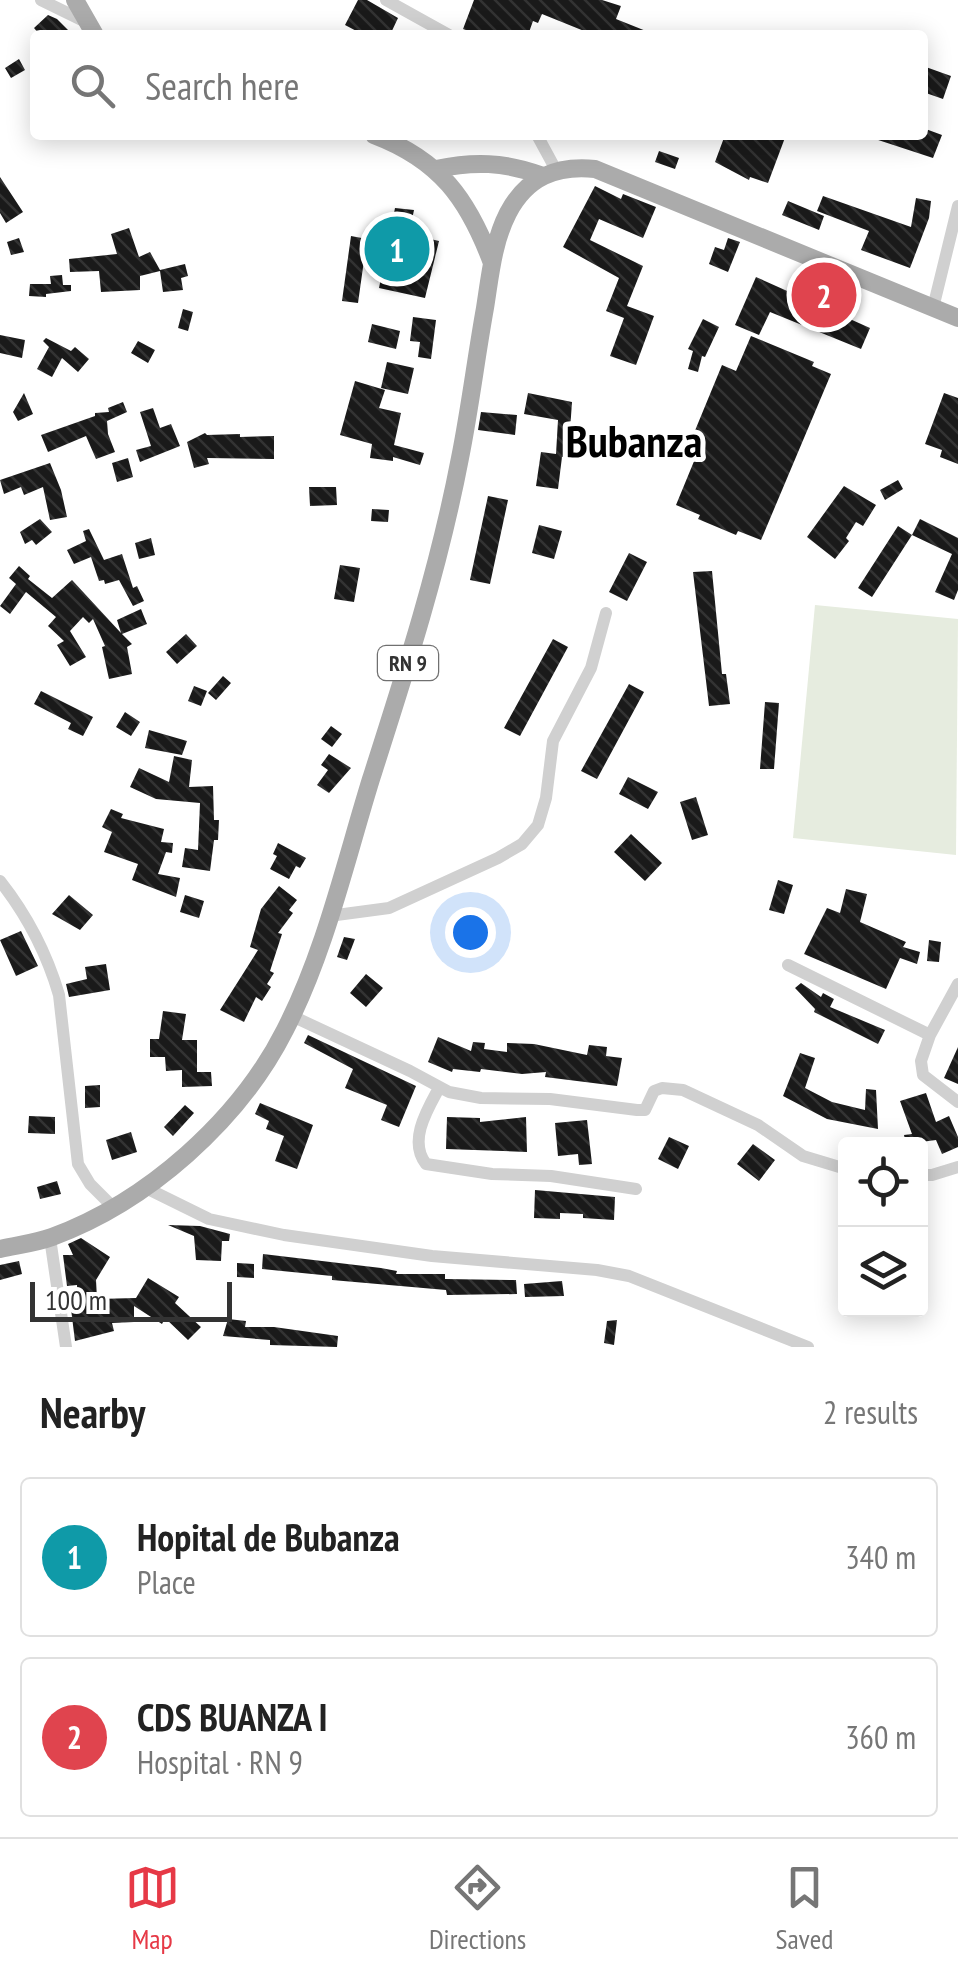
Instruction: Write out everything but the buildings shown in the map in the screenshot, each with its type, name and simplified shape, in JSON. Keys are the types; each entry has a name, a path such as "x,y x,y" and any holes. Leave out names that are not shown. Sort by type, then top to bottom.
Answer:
{"main road":[{"path":"75,0 91,29"},
{"path":"383,140 436,169 470,212 492,264"},
{"path":"436,169 477,162 548,172 576,167 616,175 958,318"},
{"name":"RN 9","path":"0,1249 50,1238 112,1207 188,1153 228,1112 260,1070 292,1016 328,916 419,628 450,514 492,264 508,214 527,187 548,172"}],"street":[{"path":"41,0 91,29"},
{"path":"386,0 440,30"},
{"path":"538,140 548,172"},
{"path":"932,308 958,206"},
{"path":"328,916 389,908 522,844 538,825 546,798 553,741 592,668 606,613"},
{"path":"0,881 18,904 60,994 78,1164 112,1207"},
{"path":"788,965 930,1035"},
{"path":"958,984 930,1035 921,1062 923,1074 958,1102"},
{"path":"292,1016 410,1070 439,1088 480,1098 550,1099 645,1110 654,1091 683,1090 758,1126 803,1156 838,1167"},
{"path":"439,1088 421,1127 418,1145 426,1164 636,1189"},
{"path":"928,1176 958,1167"},
{"path":"144,1187 210,1218 284,1235 432,1256 628,1276 808,1347"},
{"path":"50,1238 66,1347"}],"shaded area":[{"path":"815,605 958,619 956,855 793,838"}],"place":[{"name":"Hopital de Bubanza","path":"397,249"},
{"name":"CDS BUANZA I","path":"824,295"}],"district":[{"name":"Bubanza","path":"634,441"}]}
